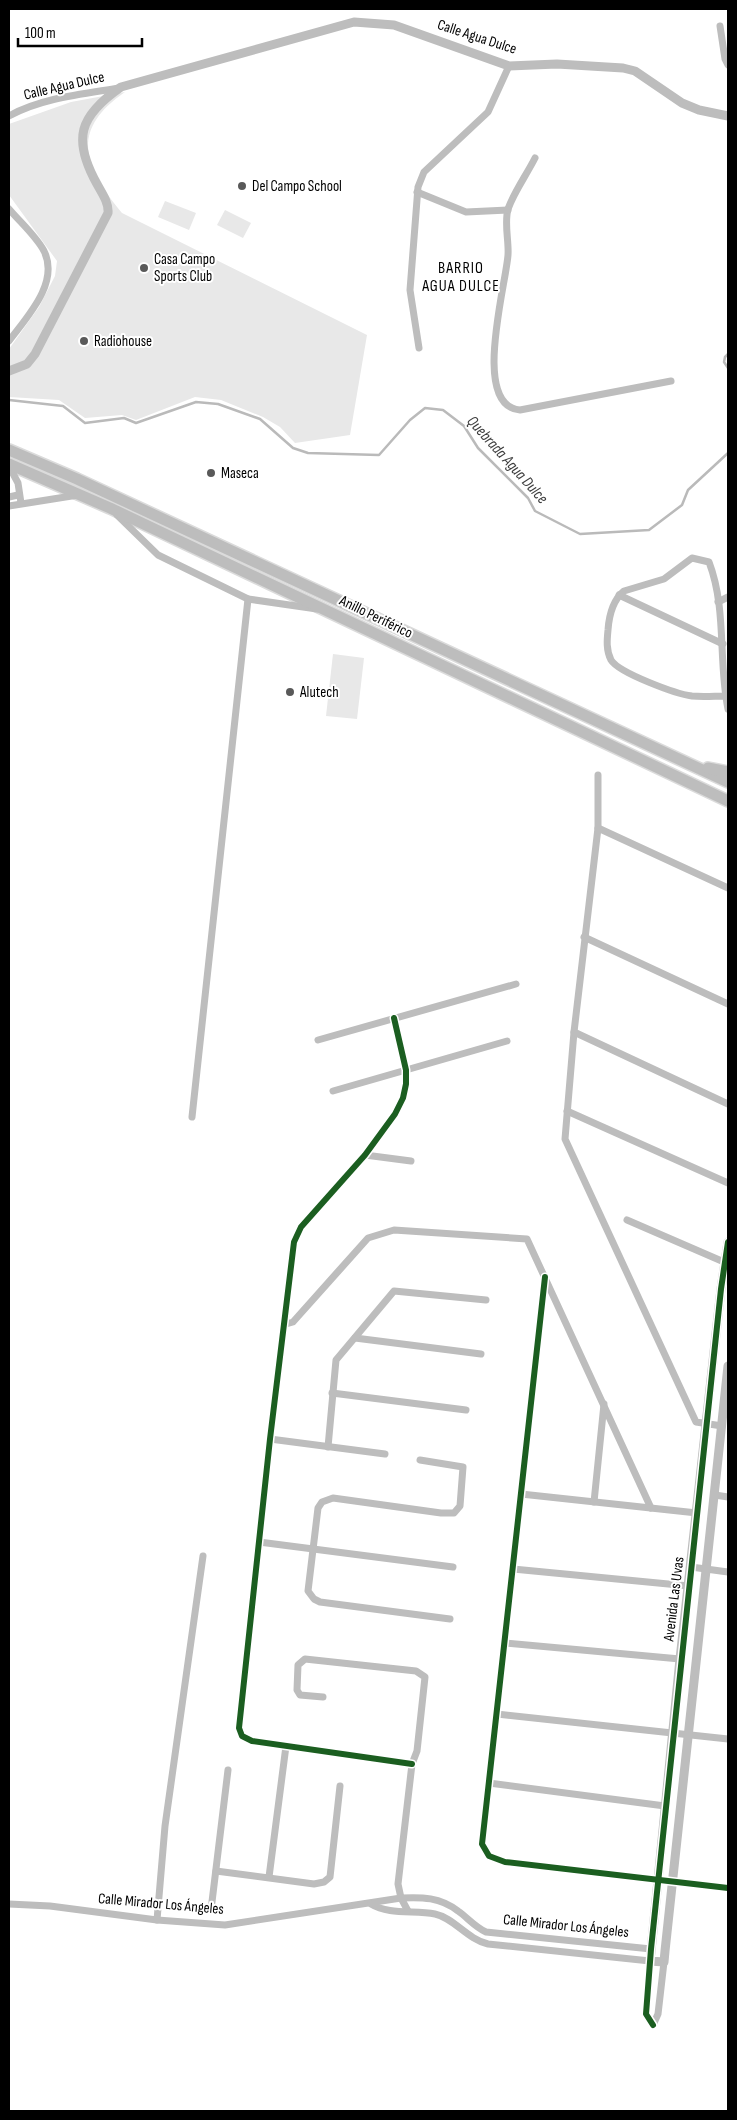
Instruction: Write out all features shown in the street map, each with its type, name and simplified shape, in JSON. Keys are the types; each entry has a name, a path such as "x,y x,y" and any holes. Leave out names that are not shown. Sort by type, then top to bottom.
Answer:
{"highway":[{"name":"Anillo Periférico","path":"9,450 76,479 728,782"},
{"name":"Anillo Periférico","path":"9,465 110,508 726,800"},
{"path":"687,763 728,772"}],"street":[{"name":"Calle Agua Dulce","path":"9,116 20,110 64,98 122,87 354,22 394,25 509,66 557,64 622,68 635,71 682,103 699,110 728,116"},
{"path":"720,26 724,60 728,65"},
{"path":"419,348 410,290 417,192 424,172 488,112 509,66"},
{"path":"9,370 27,364 36,354 108,213 104,198 88,167 82,143 83,131 89,116 105,98 122,87"},
{"path":"535,158 508,210 508,257 502,279 493,363 499,391 506,405 520,410 671,381"},
{"path":"417,192 466,212 508,210"},
{"path":"9,209 43,251 48,264 47,280 35,304 9,341"},
{"path":"9,465 15,475 21,504"},
{"path":"9,489 18,493"},
{"path":"9,497 18,493"},
{"path":"9,506 81,495"},
{"path":"110,508 158,555 248,599 330,611"},
{"path":"727,696 690,696 667,690 634,675 612,662 607,650 608,626 612,609 619,595 624,591 664,579 692,558 709,562 716,582 727,696 728,709"},
{"path":"619,595 722,644"},
{"path":"718,602 728,597"},
{"path":"192,1117 248,599"},
{"path":"598,776 598,828 584,937 565,1139 696,1422 722,1426"},
{"path":"598,828 728,888"},
{"path":"584,937 728,1004"},
{"path":"318,1040 516,984"},
{"path":"394,1018 406,1070 404,1091 395,1114 365,1155 301,1227 294,1242 286,1324 270,1439 239,1728 242,1736 252,1741 412,1764"},
{"path":"574,1032 728,1104"},
{"path":"333,1091 507,1041"},
{"path":"567,1111 728,1184"},
{"path":"365,1155 411,1161"},
{"path":"627,1220 724,1262"},
{"path":"286,1324 293,1322 368,1238 384,1231 527,1239 652,1508"},
{"name":"Avenida Las Uvas","path":"650,1961 680,1659 724,1262 728,1242"},
{"path":"545,1277 482,1844 488,1856 505,1862 728,1888"},
{"path":"328,1447 336,1360 394,1291 486,1300"},
{"path":"355,1338 481,1354"},
{"name":"Avenida Las Uvas","path":"664,1962 688,1734 708,1570 728,1366"},
{"path":"332,1393 466,1410"},
{"path":"594,1502 604,1404"},
{"path":"270,1439 385,1454"},
{"path":"420,1460 463,1467 460,1506 454,1512 441,1513 333,1498 322,1502 318,1508 308,1591 314,1599 320,1602 450,1619"},
{"path":"521,1494 697,1514"},
{"path":"715,1495 728,1497"},
{"path":"259,1542 453,1567"},
{"path":"156,1920 164,1826 203,1556"},
{"path":"691,1567 728,1572"},
{"path":"513,1569 689,1586"},
{"path":"505,1643 680,1659"},
{"path":"323,1697 300,1695 297,1690 298,1665 305,1659 416,1671 425,1677 417,1751 412,1764 398,1884 401,1898 408,1911"},
{"path":"497,1714 728,1739"},
{"path":"269,1877 286,1746"},
{"path":"211,1910 228,1770"},
{"path":"489,1783 665,1806"},
{"path":"216,1871 314,1884 324,1882 330,1877 340,1786"},
{"name":"Calle Mirador Los Ángeles","path":"9,1904 50,1906 156,1920 225,1925 401,1898 427,1898 444,1902 476,1927 486,1932 651,1949"},
{"name":"Calle Mirador Los Ángeles","path":"371,1904 378,1908 437,1914 467,1936 488,1944 650,1961"},
{"path":"650,1961 664,1962 658,2014 653,2025 646,2014 650,1961"}],"shaded area":[{"name":"Casa Campo Sports Club","path":"125,92 107,107 95,121 89,136 88,150 99,181 122,213 367,335 350,435 295,443 280,427 263,417 221,400 195,397 136,420 122,415 85,418 59,400 9,397 9,349 39,307 55,276 57,261 9,195 9,124 71,102"},
{"path":"165,201 196,213 189,230 158,217"},
{"path":"225,210 251,223 243,238 217,225"},
{"path":"333,654 364,658 357,719 326,716"}],"waterway":[{"name":"Quebrada Agua Dulce","path":"728,354 724,362 728,368"},
{"name":"Quebrada Agua Dulce","path":"9,400 63,406 85,423 124,418 136,423 196,402 218,404 260,419 293,448 308,453 379,455 410,420 425,408 443,410 464,426 478,448 528,498 535,511 580,534 649,530 682,505 688,490 728,453"}],"cycle path":[{"path":"394,1018 406,1070 403,1098 395,1114 365,1155 301,1227 294,1242 270,1439 239,1728 242,1736 252,1741 412,1764"},
{"path":"653,2025 646,2014 651,1949 721,1289 728,1242"},
{"path":"545,1277 482,1844 489,1856 505,1862 728,1888"}],"place":[{"name":"Del Campo School","path":"242,186"},
{"name":"Casa Campo Sports Club","path":"144,268"},
{"name":"Radiohouse","path":"84,341"},
{"name":"Maseca","path":"211,473"},
{"name":"Alutech","path":"290,692"}],"district":[{"name":"BARRIO AGUA DULCE","path":"461,277"}]}
